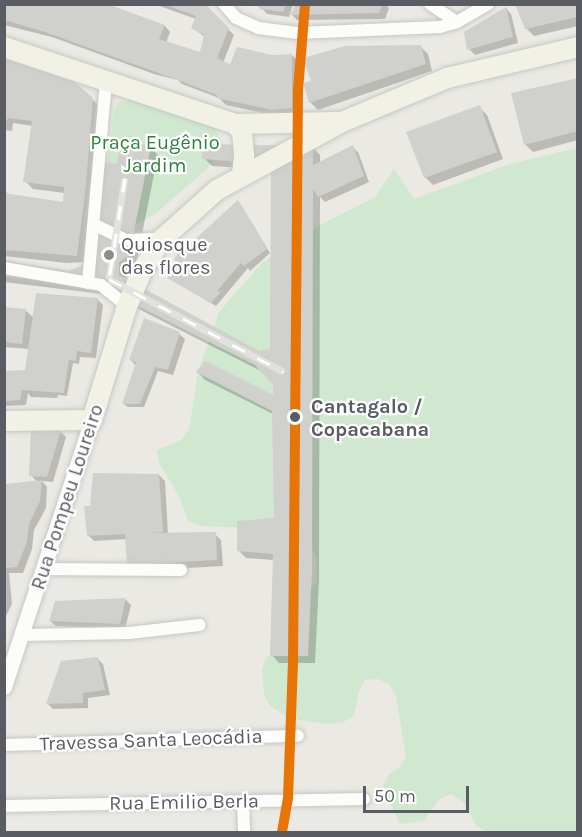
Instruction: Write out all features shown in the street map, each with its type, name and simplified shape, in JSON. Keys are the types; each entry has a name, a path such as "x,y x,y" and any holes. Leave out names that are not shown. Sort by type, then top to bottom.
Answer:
{"main road":[{"path":"4,47 235,124 342,122"},
{"path":"127,306 143,269 162,239 204,199 242,174 342,122 447,78 578,47"},
{"path":"235,124 242,132 244,157 242,174"},
{"name":"Rua Pompeu Loureiro","path":"92,420 127,306"},
{"path":"4,421 92,420"}],"street":[{"path":"224,4 236,18 258,28 276,32 440,27 457,22 488,4"},
{"path":"430,4 457,22"},
{"path":"88,283 106,82"},
{"path":"95,225 126,240 162,239"},
{"path":"4,268 106,287 127,306"},
{"name":"Rua Pompeu Loureiro","path":"4,687 92,420"},
{"path":"44,569 182,570"},
{"path":"22,635 129,633 200,625"},
{"name":"Travessa Santa Leocádia","path":"4,745 298,736"},
{"name":"Rua Emilio Berla","path":"4,806 364,799"},
{"path":"243,801 244,832"}],"green space":[{"name":"Praça Eugênio Jardim","path":"132,100 206,123 215,129 224,145 208,168 155,214 131,227 101,212 114,112 118,102"},
{"path":"577,148 577,832 486,832 476,825 463,802 451,794 439,799 424,821 400,824 383,786 389,774 399,768 406,757 396,696 389,684 378,679 365,680 359,691 354,716 343,722 329,724 291,719 270,706 264,695 262,669 266,657 278,654 308,590 317,582 316,557 311,546 250,528 200,526 188,521 179,496 159,463 157,450 181,440 189,430 198,372 219,312 262,263 303,234 375,197 394,169 414,199 510,164"}],"building":[{"path":"4,4 107,4 165,25 159,39 200,52 204,35 191,28 196,16 166,5 205,4 229,28 217,58 230,64 237,47 272,55 292,54 292,108 273,110 216,98 217,95 175,79 45,32 4,20"},
{"path":"256,4 286,4 283,12 260,9"},
{"path":"296,4 383,4 379,13 290,15"},
{"path":"515,4 578,4 578,17 525,29"},
{"path":"506,7 513,37 467,50 464,32"},
{"path":"421,45 426,64 309,103 303,83 311,81 303,58 345,46"},
{"path":"4,58 76,83 93,98 86,186 77,256 4,250 4,193 63,202 64,187 23,182 32,121 8,118 4,125"},
{"path":"578,78 578,131 524,145 511,93"},
{"path":"480,105 497,152 424,178 406,132"},
{"path":"122,140 151,146 129,256 119,262 119,275 259,351 270,349 271,164 202,159 203,144 313,146 313,165 353,145 364,176 318,197 313,189 312,571 308,656 270,656 273,554 237,551 237,521 274,518 272,411 196,372 205,361 273,395 273,385 255,365 102,288 4,276 4,261 68,271 83,265 96,160 117,164"},
{"path":"238,200 267,249 244,266 241,263 217,291 221,292 211,303 167,278 177,262 174,259 188,240 191,243"},
{"path":"36,293 98,298 91,353 77,351 76,361 69,360 64,393 22,390 20,400 4,401 4,371 25,370"},
{"path":"4,307 26,309 22,344 4,342"},
{"path":"144,318 180,332 168,370 155,367 140,404 122,404 136,362 129,360"},
{"path":"31,430 61,430 47,477 29,476"},
{"path":"93,473 159,474 163,532 150,533 216,532 217,560 127,565 125,534 87,536 84,506 90,506"},
{"path":"42,480 40,501 29,524 27,542 17,567 5,568 5,484"},
{"path":"126,598 120,624 49,621 55,601"},
{"path":"98,657 105,690 83,693 83,703 46,704 61,661"}],"railway":[{"path":"125,178 109,279 284,372"}],"transit line":[{"path":"282,832 288,798 293,663 298,90 305,4"}],"place":[{"name":"Quiosque das flores","path":"109,255"},
{"name":"Cantagalo / Copacabana","path":"295,417"}]}
